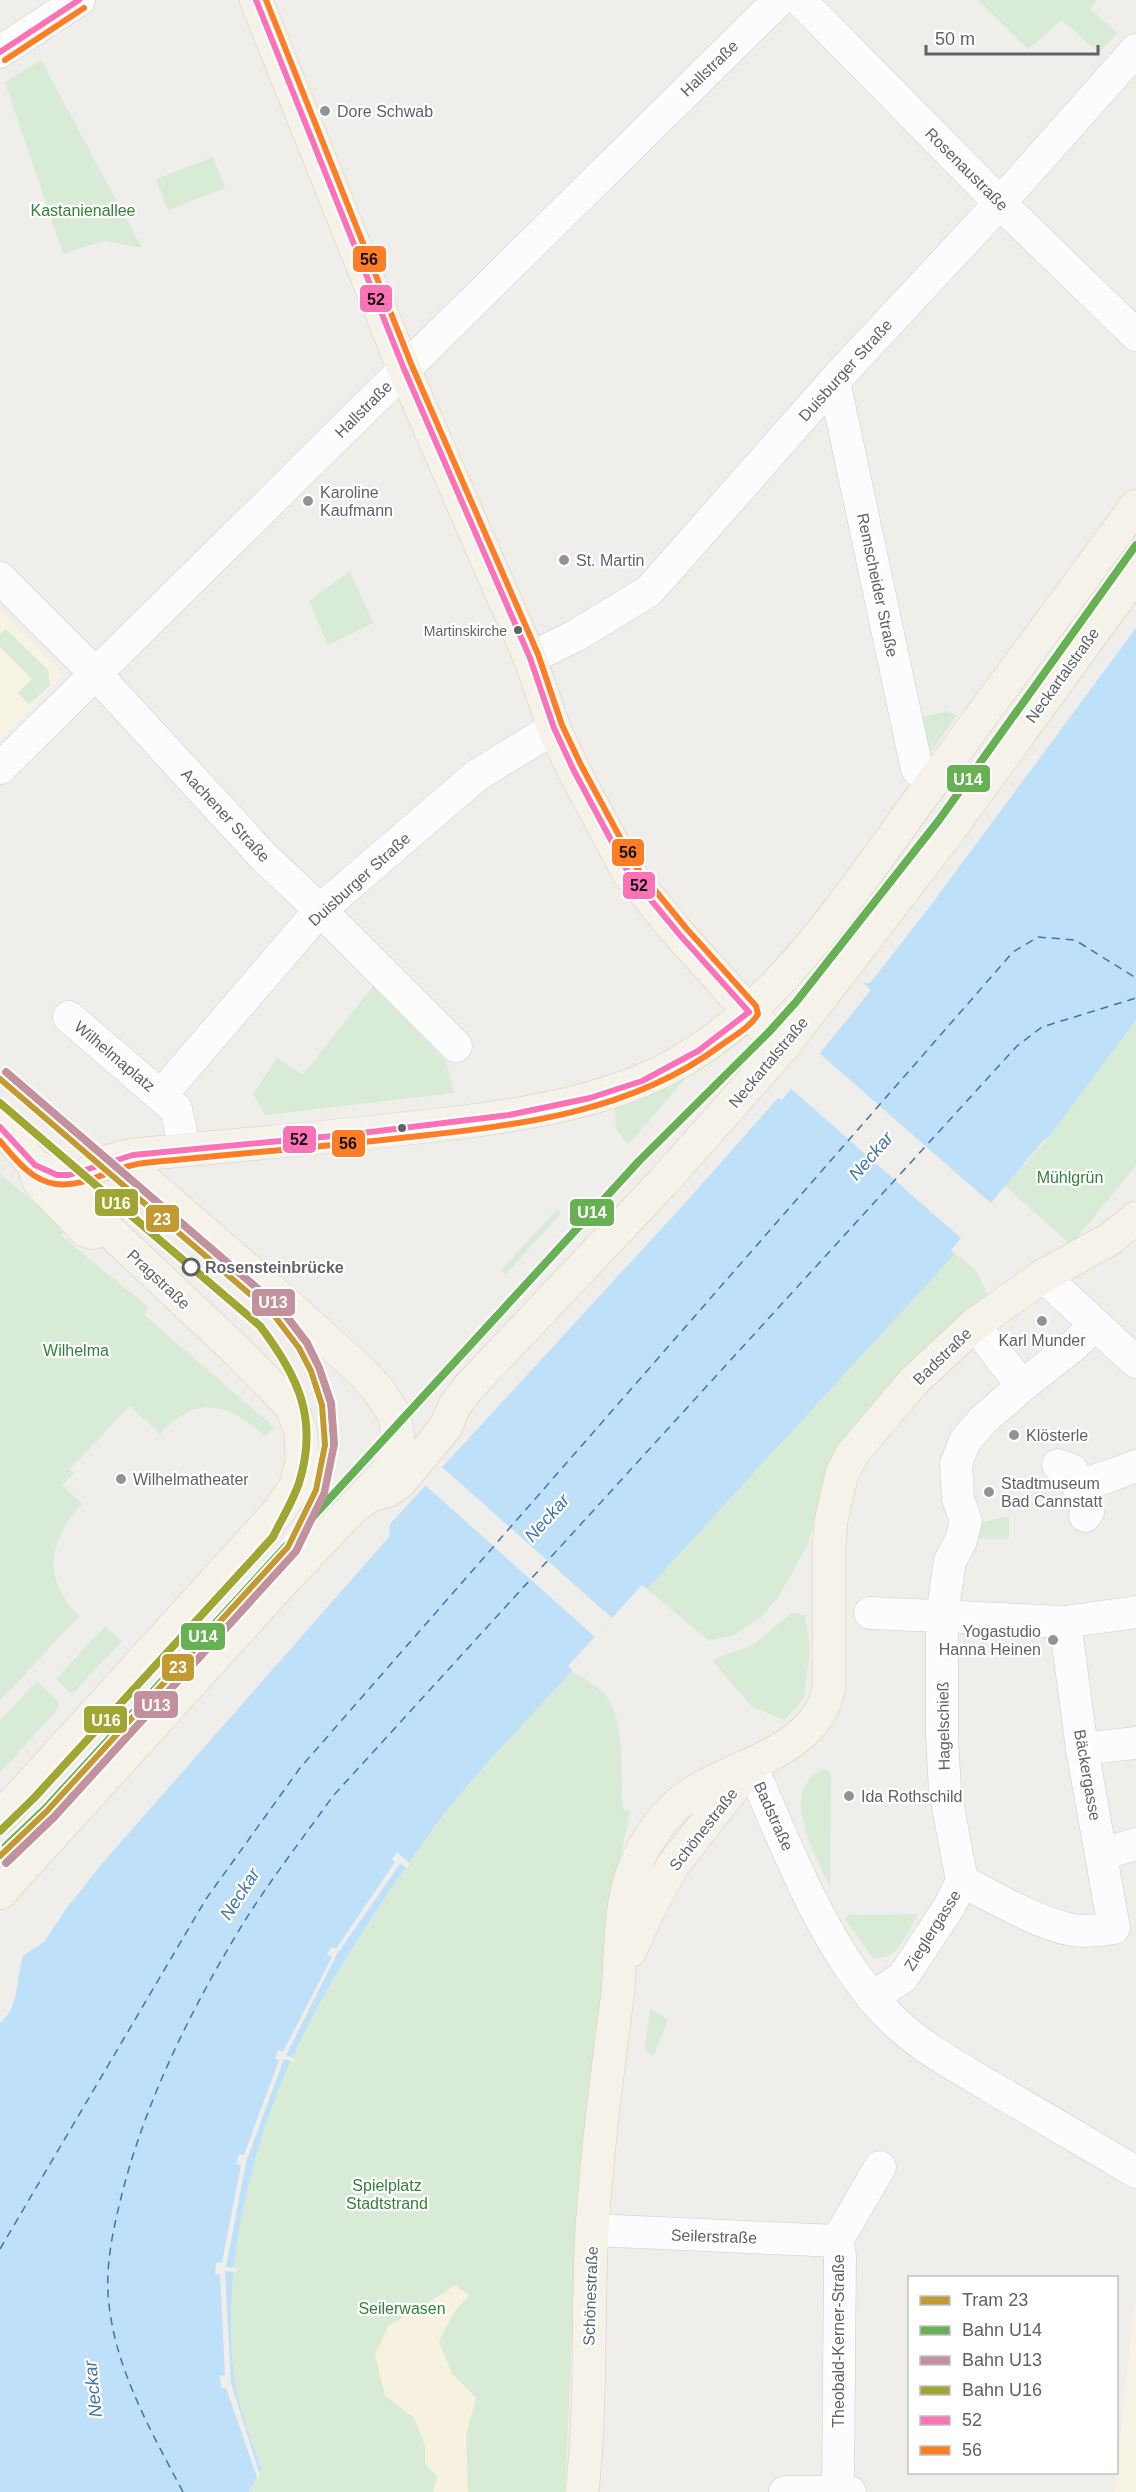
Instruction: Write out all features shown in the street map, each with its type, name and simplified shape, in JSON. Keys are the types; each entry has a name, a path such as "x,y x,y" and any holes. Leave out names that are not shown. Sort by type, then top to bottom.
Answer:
{"main road":[{"path":"256,0 404,369 530,658 554,728 600,823 628,872 679,934 777,1042"},
{"path":"749,1012 777,984 833,916 1136,506"},
{"name":"Neckartalstraße","path":"354,1507 369,1496 389,1490 400,1482 445,1428 455,1405 468,1388 663,1182 948,831 1136,573"},
{"name":"Pragstraße","path":"0,1127 33,1164 48,1174 56,1176 81,1173 133,1155 349,1136 466,1122 538,1109 597,1095 643,1080 714,1040 749,1012"},
{"name":"Neckartalstraße","path":"0,1893 279,1586 386,1474 395,1459 399,1440 394,1414 363,1373 272,1290 131,1169 117,1163 102,1164"},
{"name":"Pragstraße","path":"0,1818 244,1551 289,1497 295,1487 302,1463 303,1444 299,1424 288,1402 235,1349 120,1243 85,1230 39,1182 33,1164"},
{"path":"102,1164 92,1170 84,1180 81,1188 83,1203 85,1208 120,1243"},
{"name":"Badstraße","path":"752,1765 804,1730 820,1715 827,1701 830,1658 831,1521 842,1474 852,1454 914,1381 989,1313 1042,1276 1110,1239 1136,1218"},
{"name":"Schönestraße","path":"584,2486 592,2230 601,2118 620,1974 626,1892 640,1853 671,1811 697,1791 752,1765"},
{"name":"Schönestraße","path":"620,1974 648,1911 673,1865 752,1765"}],"street":[{"path":"0,52 79,0"},
{"name":"Hallstraße","path":"0,768 779,0"},
{"name":"Rosenaustraße","path":"800,0 1000,203 1136,335"},
{"name":"Duisburger Straße","path":"530,658 575,636 649,591 834,381 1000,203 1136,50"},
{"name":"Remscheider Straße","path":"834,381 917,769 933,782"},
{"name":"Aachener Straße","path":"0,578 96,674 261,854 320,909 456,1046"},
{"name":"Duisburger Straße","path":"162,1094 320,909 476,776 554,728"},
{"name":"Wilhelmaplatz","path":"69,1017 162,1094"},
{"path":"162,1094 176,1109 185,1150"},
{"path":"1042,1276 1136,1362"},
{"name":"Hagelschieß","path":"962,1881 945,1791 942,1615 950,1561 961,1540 966,1521 958,1498 956,1464 965,1441 983,1420 1094,1326"},
{"path":"988,1343 1022,1386"},
{"path":"1082,1487 1136,1466"},
{"path":"870,1613 942,1615 1024,1622 1065,1622 1136,1612"},
{"name":"Bäckergasse","path":"962,1881 1043,1920 1068,1929 1088,1932 1114,1928 1082,1749 1065,1622"},
{"path":"1082,1749 1136,1743"},
{"name":"Badstraße","path":"752,1765 804,1885 853,1973 872,1998 904,2031 939,2056 1136,2172"},
{"path":"1102,1854 1136,1844"},
{"name":"Zieglergasse","path":"872,1998 903,1977 949,1907 962,1881"},
{"name":"Theobald-Kerner-Straße","path":"844,2491 840,2256 837,2241 880,2167"},
{"name":"Seilerstraße","path":"592,2230 837,2241"},
{"path":"785,2492 844,2491"}],"shaded area":[{"path":"0,610 64,675 0,740"},
{"path":"1134,2304 1136,2304 1136,2492 1114,2492 1116,2474 1118,2474 1118,2454"}],"green space":[{"path":"978,0 1097,0 1090,9 1117,33 1099,53 1062,20 1028,49"},
{"name":"Kastanienallee","path":"41,60 142,248 104,241 63,254 5,82"},
{"path":"213,157 225,188 168,210 156,179"},
{"path":"350,571 373,623 328,645 309,601"},
{"path":"6,629 48,670 50,686 29,704 18,693 32,679 0,647 0,634"},
{"path":"946,711 957,715 929,754 919,718"},
{"path":"373,986 446,1061 454,1093 265,1115 253,1094 277,1058 303,1075"},
{"name":"Mühlgrün","path":"1136,1020 1136,1165 1071,1245 1005,1186 1049,1137"},
{"path":"690,1073 628,1145 616,1129 615,1105"},
{"name":"Wilhelma","path":"0,1174 66,1229 61,1235 63,1237 149,1308 144,1315 274,1427 265,1437 238,1416 212,1407 200,1408 187,1413 173,1421 160,1434 130,1406 70,1469 74,1473 62,1485 82,1504 62,1532 56,1546 55,1574 59,1588 67,1602 79,1616 0,1701"},
{"path":"557,1209 561,1213 506,1274 501,1270"},
{"path":"954,1253 975,1269 990,1299 823,1489 808,1544 778,1598 761,1617 734,1635 709,1641 647,1589"},
{"path":"1009,1516 1009,1539 977,1539 975,1524"},
{"path":"792,1612 805,1616 810,1649 804,1698 785,1720 752,1707 712,1660 753,1645"},
{"path":"105,1626 122,1641 72,1694 56,1679"},
{"name":"Seilerwasen","path":"572,1671 603,1692 613,1707 620,1735 623,1809 630,1811 616,1882 577,2224 565,2492 249,2492 261,2467 236,2388 231,2336 232,2295 236,2253 252,2170 278,2090 332,1982 413,1856 468,1785"},
{"path":"37,1681 58,1701 59,1708 0,1773 0,1720"},
{"path":"824,1769 829,1771 831,1776 830,1888 809,1841 801,1807 802,1792 810,1779"},
{"path":"918,1914 901,1944 895,1951 881,1958 873,1958 845,1919 849,1915"},
{"path":"650,2008 668,2020 653,2057 645,2048"}],"sand":[{"path":"455,2285 469,2295 453,2314 439,2341 452,2374 476,2398 466,2435 468,2492 433,2492 437,2476 425,2464 425,2445 414,2418 385,2396 375,2354 389,2325 419,2309"}],"water":[{"name":"Neckar","path":"1136,628 1136,1020 1049,1137 1044,1140 951,1250 954,1253 950,1259 647,1589 642,1585 568,1666 572,1671 483,1768 433,1829 342,1964 303,2036 278,2090 252,2170 243,2212 236,2254 231,2337 238,2399 261,2468 249,2492 0,2492 0,2023 14,2001 23,1956 44,1942 66,1909 106,1859 389,1537 390,1524 686,1202 778,1098 782,1100 871,990 864,983 870,983 928,909"}],"pier":[{"path":"818,1052 993,1205 963,1240 789,1087"},
{"path":"442,1467 612,1618 595,1637 425,1485"},
{"path":"397,1852 410,1864 407,1868 400,1864 337,1954 286,2055 295,2059 294,2062 284,2059 246,2162 226,2267 237,2268 237,2272 225,2271 231,2383 260,2475 258,2480 226,2388 221,2388 220,2376 225,2375 220,2274 215,2274 216,2263 222,2262 241,2165 236,2164 239,2154 244,2155 279,2060 275,2059 278,2050 283,2052 332,1957 327,1954 332,1947 336,1949 395,1862 392,1859"}],"ferry route":[{"path":"0,2249 206,1899 300,1768 1013,952 1038,937 1075,940 1136,978"},
{"path":"183,2492 146,2421 125,2372 117,2346 108,2294 110,2253 124,2186 146,2117 191,2017 244,1922 333,1796 1017,1046 1042,1027 1136,998"}],"tram line":[{"name":"23","path":"0,1079 273,1314 299,1348 311,1371 322,1405 325,1445 316,1490 288,1547 47,1811 0,1856"}],"rail line":[{"name":"U14","path":"6,1846 45,1809 639,1161 768,1033 796,1002 939,820 1136,545"},
{"name":"U13","path":"6,1072 280,1308 307,1343 319,1368 331,1403 334,1444 324,1493 296,1551 54,1817 6,1863"},
{"name":"U16","path":"0,1103 260,1326 285,1363 294,1381 301,1399 307,1438 305,1460 299,1483 273,1537 34,1798 0,1831"}],"transit line":[{"name":"52","path":"0,52 79,0"},
{"name":"52","path":"0,1127 35,1165 57,1175 69,1175 133,1155 354,1134 509,1115 590,1098 642,1081 698,1051 749,1012 679,934 628,872 573,769 554,728 530,658 404,369 256,0"},
{"name":"56","path":"0,1141 18,1162 39,1179 56,1184 67,1184 78,1183 144,1163 377,1141 532,1121 611,1101 649,1087 685,1069 720,1046 746,1027 758,1014 756,1006 686,928 636,867 581,765 562,725 538,654 412,366 266,0"},
{"name":"56","path":"5,60 84,8"}],"place":[{"name":"Dore Schwab","path":"325,111"},
{"name":"Karoline Kaufmann","path":"308,501"},
{"name":"St. Martin","path":"564,560"},
{"name":"Martinskirche","path":"518,630"},
{"name":"Rosensteinbrücke","path":"191,1267"},
{"name":"Karl Munder","path":"1042,1321"},
{"name":"Klösterle","path":"1014,1435"},
{"name":"Wilhelmatheater","path":"121,1479"},
{"name":"Stadtmuseum Bad Cannstatt","path":"989,1492"},
{"name":"Yogastudio Hanna Heinen","path":"1053,1640"},
{"name":"Ida Rothschild","path":"849,1796"}],"park label":[{"name":"Spielplatz Stadtstrand","path":"387,2194"}]}
